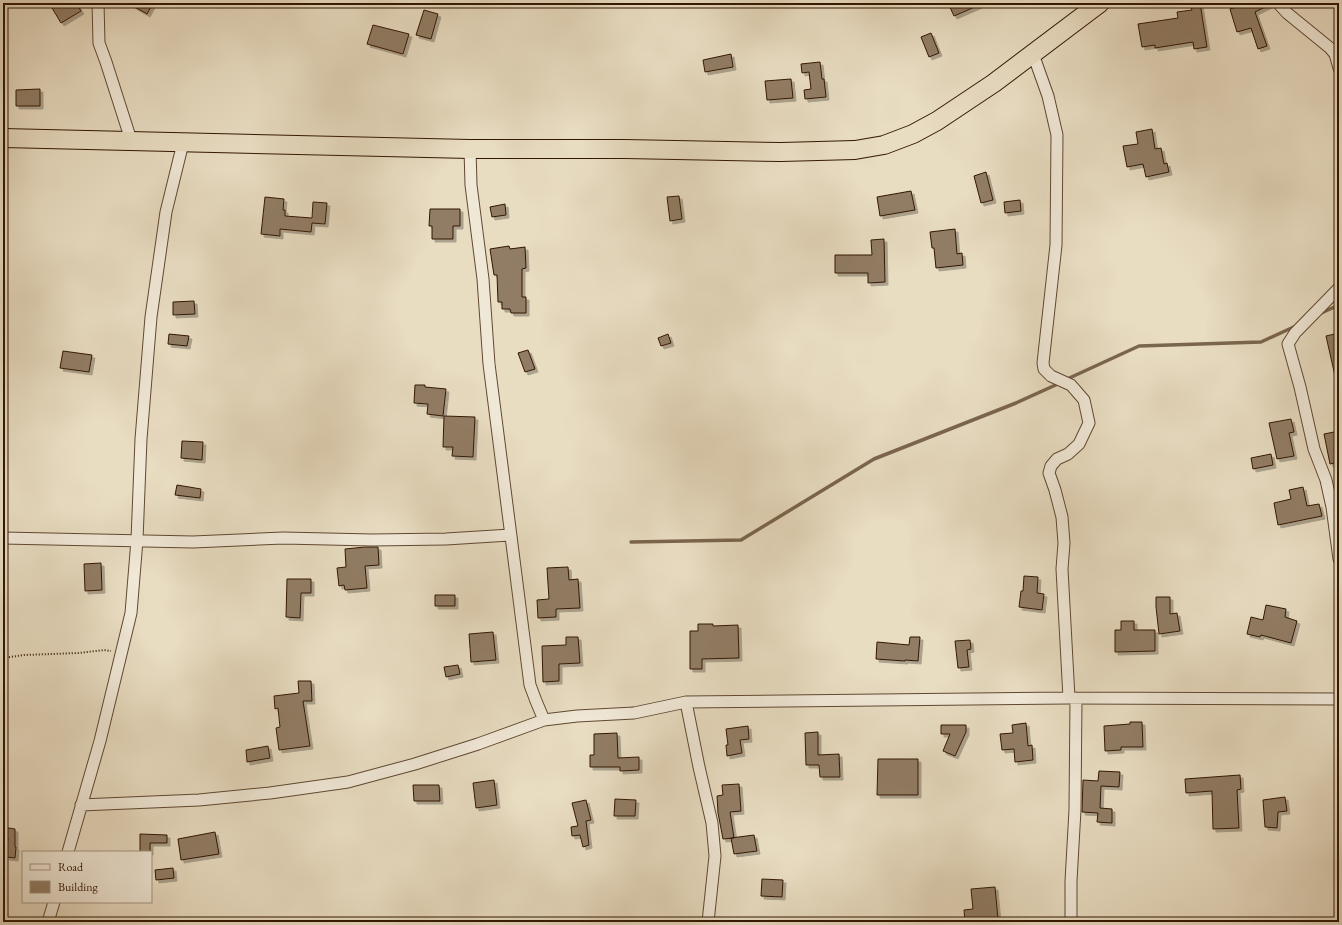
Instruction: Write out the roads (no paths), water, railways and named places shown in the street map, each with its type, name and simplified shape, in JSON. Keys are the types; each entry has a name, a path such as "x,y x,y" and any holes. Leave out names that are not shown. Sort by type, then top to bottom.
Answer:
{"highway":[{"path":"3,138 470,149 625,149 781,152 862,148 891,142 912,134 937,121 994,83 1033,54 1089,6"}],"street":[{"path":"98,3 99,43 131,140"},
{"path":"1278,3 1287,13 1335,46 1335,54 1339,68"},
{"path":"1033,54 1048,96 1057,134 1056,245 1042,362 1044,369 1051,376 1071,385 1084,400 1089,423 1079,444 1068,454 1057,459 1051,466 1049,473 1062,517 1064,543 1062,569 1072,698 1075,810 1071,881 1071,922"},
{"path":"68,851 100,741 131,613 137,540 141,439 151,316 166,212 183,143"},
{"path":"470,149 471,186 483,279 489,364 530,685 544,720"},
{"path":"1339,288 1295,333 1288,344 1300,387 1314,449 1326,480 1332,508 1339,559"},
{"path":"3,538 193,542 283,538 379,540 446,539 511,534"},
{"path":"81,805 199,800 270,793 348,782 471,746 544,720 577,716 634,713 686,702 1072,698 1339,699"},
{"path":"686,702 712,823 715,856 708,922"},
{"path":"48,922 54,903"}],"waterway":[{"path":"1319,314 1339,305"},
{"path":"1065,380 1139,346 1261,342 1298,325"},
{"path":"631,542 741,540 874,459 1016,403 1060,383"}]}
